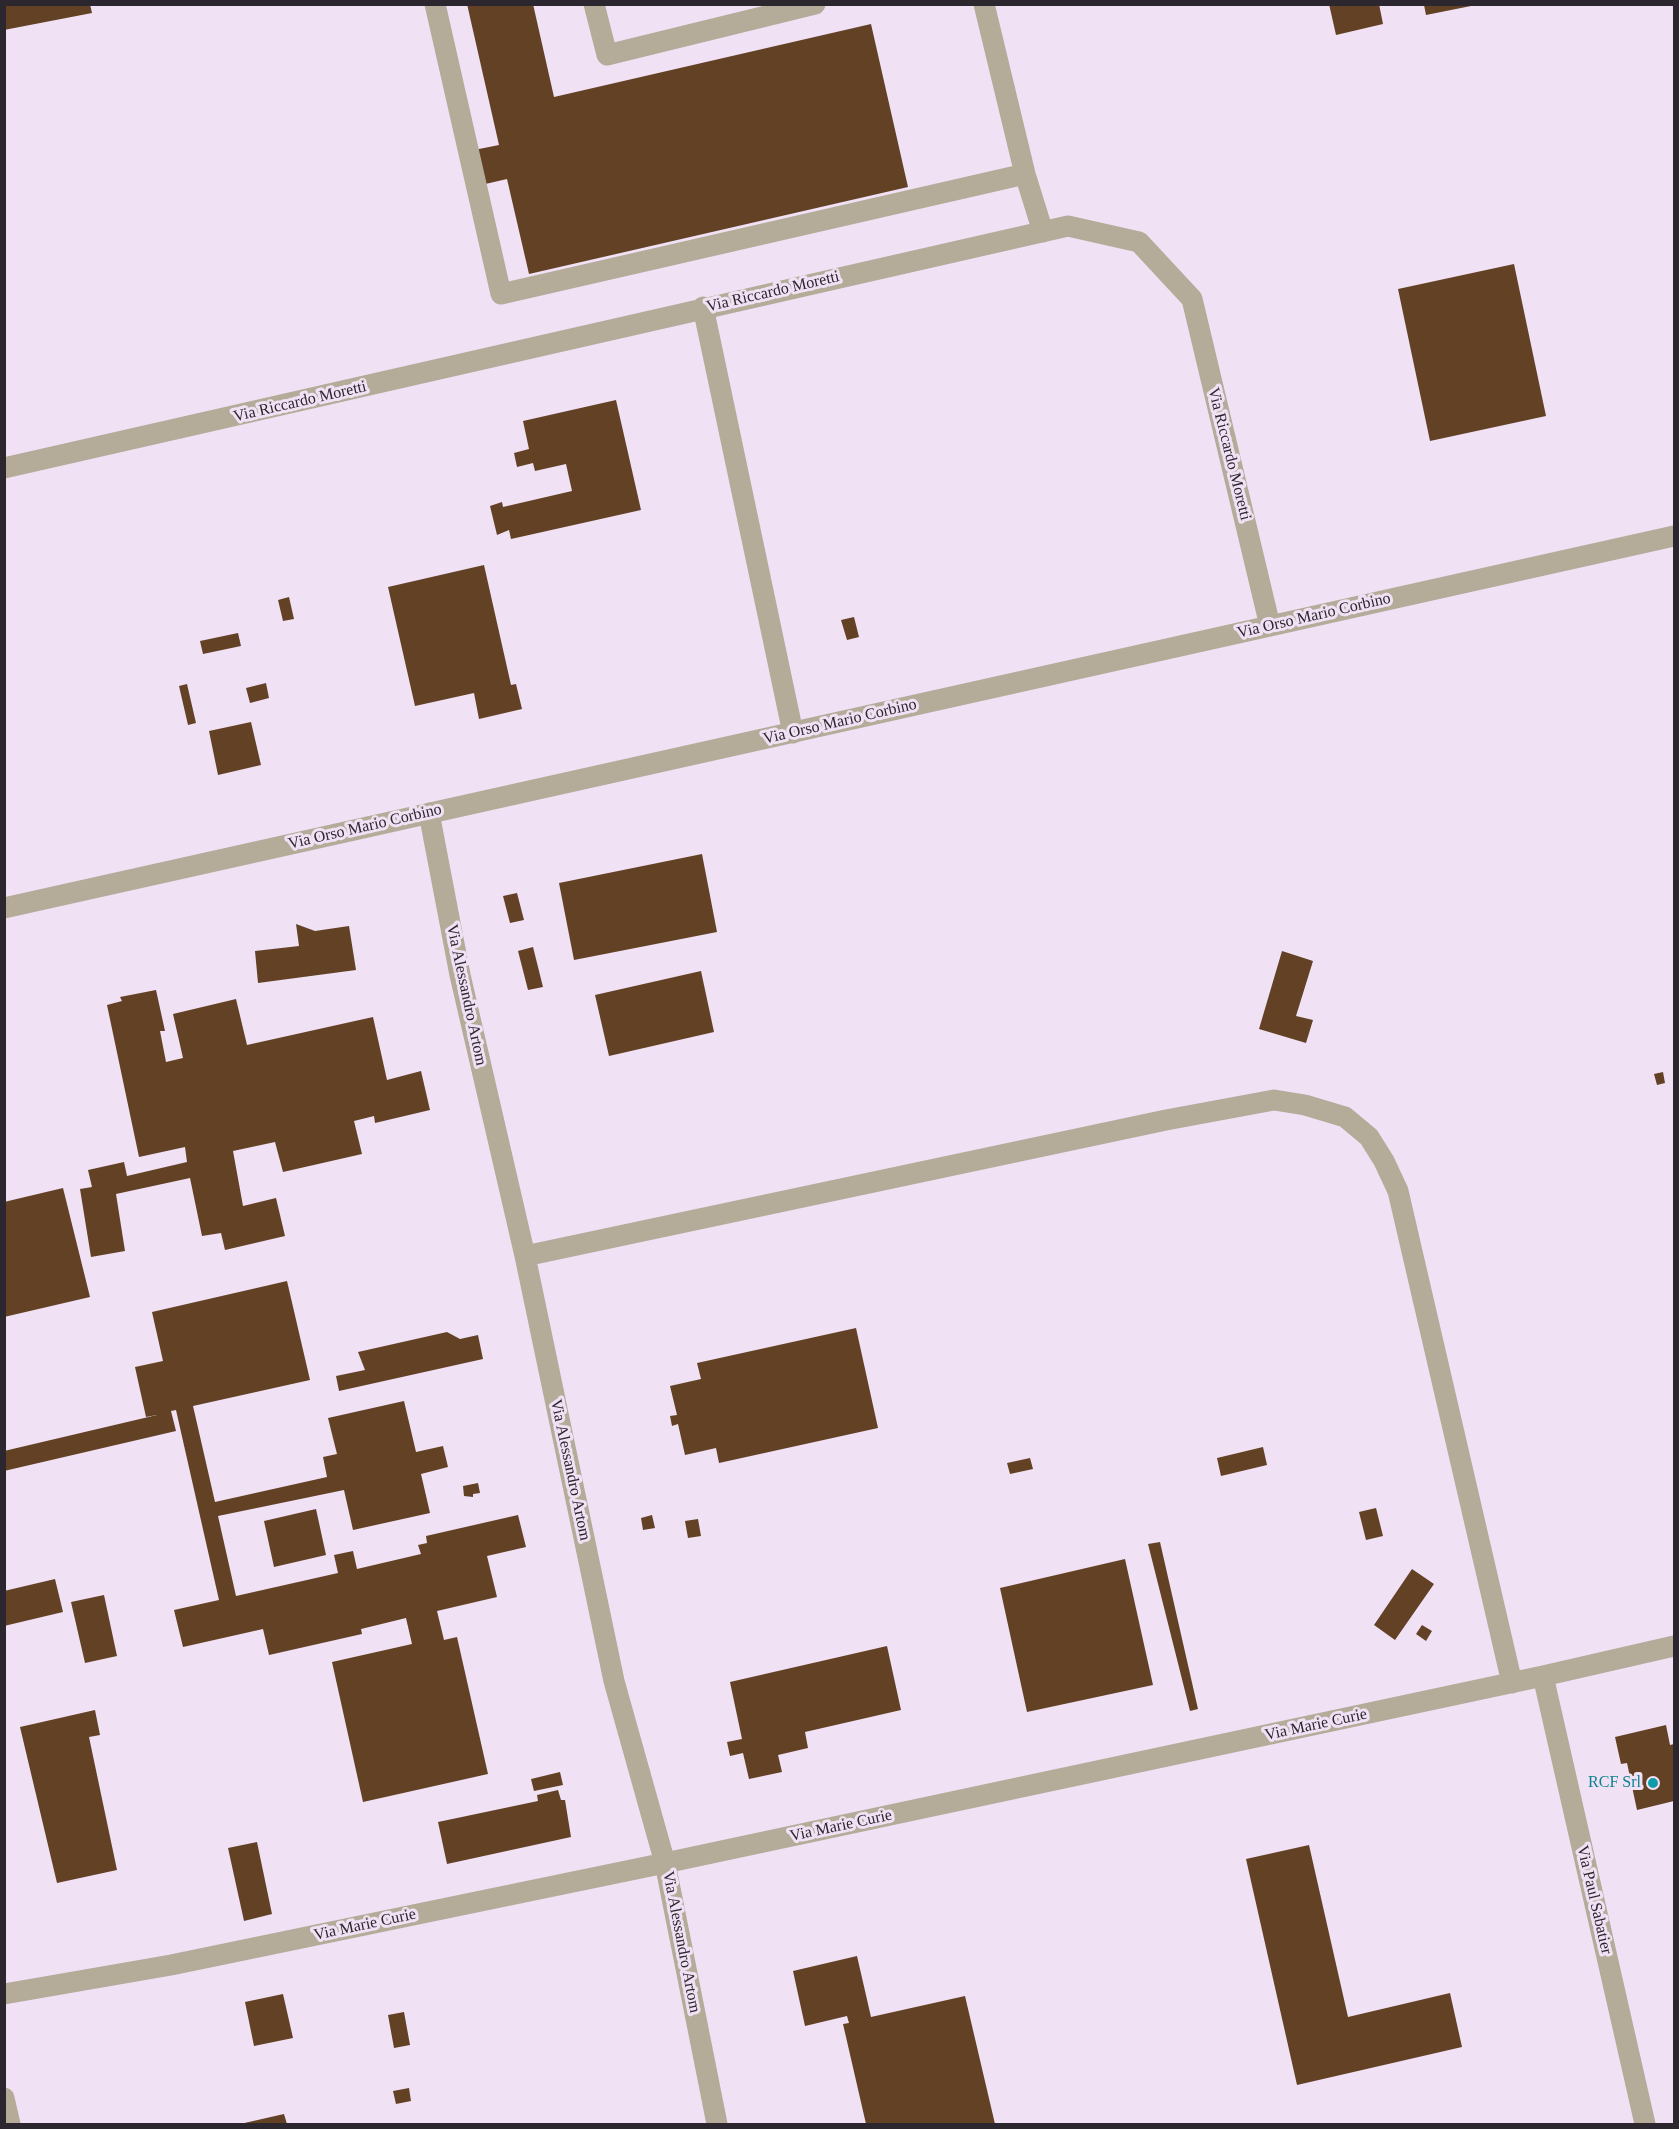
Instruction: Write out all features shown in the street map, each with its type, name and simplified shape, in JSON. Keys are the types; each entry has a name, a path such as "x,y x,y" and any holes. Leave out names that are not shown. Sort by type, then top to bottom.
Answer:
{"street":[{"path":"435,4 501,294 1025,174"},
{"path":"594,4 607,55 814,4"},
{"path":"984,4 1025,174 1043,232"},
{"name":"Via Riccardo Moretti","path":"4,468 703,307 1068,226 1139,243 1192,299 1270,626"},
{"path":"703,307 793,732"},
{"name":"Via Orso Mario Corbino","path":"4,908 1674,536"},
{"name":"Via Alessandro Artom","path":"429,813 460,975 525,1256 614,1681 665,1863 717,2124"},
{"path":"525,1256 1166,1120 1274,1100 1344,1117 1369,1137 1384,1161 1398,1191 1512,1683"},
{"name":"Via Marie Curie","path":"4,1994 171,1965 665,1863 1512,1683 1674,1646"},
{"name":"Via Paul Sabatier","path":"1543,1676 1645,2124"},
{"path":"4,2098 10,2124"}],"building":[{"path":"4,4 90,4 92,13 4,30"},
{"path":"467,4 533,4 554,97 871,24 908,187 529,274 507,179 481,185 474,150 499,145"},
{"path":"1329,4 1379,4 1383,24 1336,35"},
{"path":"1424,5 1471,5 1471,6 1426,15"},
{"path":"1514,264 1546,416 1430,441 1398,289"},
{"path":"616,400 641,510 511,539 509,530 497,535 490,506 502,502 503,507 572,491 566,464 535,471 533,463 517,467 514,453 529,449 523,421"},
{"path":"484,565 511,685 516,684 522,709 479,719 474,693 415,706 388,587"},
{"path":"289,597 294,619 283,621 278,600"},
{"path":"854,617 859,637 847,640 841,620"},
{"path":"238,633 241,646 203,654 200,641"},
{"path":"266,683 269,698 250,703 246,688"},
{"path":"187,684 196,723 188,725 179,686"},
{"path":"251,722 261,765 218,775 209,731"},
{"path":"702,854 717,932 574,960 559,883"},
{"path":"517,893 524,920 510,923 503,896"},
{"path":"296,924 315,931 349,926 356,970 258,983 255,951 299,946"},
{"path":"533,947 543,987 528,990 518,951"},
{"path":"1282,951 1313,961 1296,1016 1313,1020 1306,1043 1259,1029"},
{"path":"701,971 714,1032 609,1056 595,995"},
{"path":"156,990 165,1031 160,1031 166,1062 183,1058 173,1014 236,999 247,1045 373,1017 387,1080 421,1071 430,1110 375,1123 374,1116 354,1121 362,1154 283,1172 275,1142 233,1151 243,1206 276,1198 285,1236 225,1250 221,1233 202,1236 190,1178 116,1194 125,1251 91,1257 80,1189 92,1187 88,1170 124,1162 127,1176 187,1162 185,1147 139,1157 107,1005 122,1001 120,997"},
{"path":"1663,1072 1665,1083 1657,1085 1654,1074"},
{"path":"63,1188 90,1297 4,1317 4,1202"},
{"path":"287,1281 310,1380 193,1406 215,1502 327,1477 323,1457 337,1454 328,1418 404,1401 416,1452 443,1446 448,1467 421,1474 430,1513 353,1530 344,1490 218,1516 236,1596 338,1573 334,1555 353,1551 357,1569 421,1554 418,1545 427,1543 426,1536 518,1515 526,1547 487,1556 497,1597 437,1611 444,1640 457,1637 488,1774 363,1802 332,1662 412,1644 406,1618 361,1629 362,1634 269,1655 263,1629 183,1647 174,1610 219,1600 176,1410 171,1411 176,1431 4,1471 4,1451 157,1415 146,1417 135,1367 163,1361 152,1312"},
{"path":"856,1328 878,1428 719,1463 716,1448 685,1455 678,1424 672,1426 670,1416 677,1415 670,1386 701,1379 697,1363"},
{"path":"447,1332 460,1339 478,1335 483,1359 339,1391 336,1376 365,1370 358,1352"},
{"path":"1263,1447 1267,1465 1221,1476 1217,1458"},
{"path":"1030,1458 1033,1469 1010,1474 1007,1463"},
{"path":"478,1483 480,1493 473,1494 473,1497 464,1496 463,1486"},
{"path":"1376,1508 1383,1536 1366,1540 1359,1512"},
{"path":"316,1509 326,1555 274,1567 264,1521"},
{"path":"652,1515 655,1528 643,1530 641,1518"},
{"path":"698,1519 701,1536 688,1538 685,1521"},
{"path":"1160,1542 1198,1709 1190,1711 1148,1544"},
{"path":"1125,1559 1153,1685 1027,1712 1000,1588"},
{"path":"1412,1569 1434,1584 1395,1640 1374,1625"},
{"path":"55,1579 63,1612 4,1626 4,1591"},
{"path":"104,1595 117,1656 85,1663 71,1602"},
{"path":"1422,1625 1432,1631 1426,1641 1416,1634"},
{"path":"887,1646 901,1710 805,1732 808,1748 778,1755 782,1772 749,1779 743,1753 730,1756 727,1742 742,1739 730,1682"},
{"path":"95,1710 100,1735 89,1737 117,1870 57,1883 20,1727"},
{"name":"RCF Srl","path":"1666,1725 1670,1745 1674,1744 1674,1801 1637,1810 1627,1763 1621,1764 1615,1737"},
{"path":"560,1772 563,1785 534,1791 531,1779"},
{"path":"558,1790 561,1800 565,1800 571,1837 447,1864 438,1822 538,1801 537,1795"},
{"path":"257,1842 272,1914 244,1921 228,1848"},
{"path":"1309,1845 1348,2017 1450,1993 1462,2047 1297,2085 1246,1859"},
{"path":"857,1956 871,2017 965,1996 995,2124 866,2124 843,2024 849,2023 847,2016 805,2026 793,1971"},
{"path":"283,1994 293,2038 254,2046 245,2002"},
{"path":"404,2012 410,2045 394,2048 388,2015"},
{"path":"409,2088 411,2101 396,2104 393,2091"},
{"path":"284,2114 287,2124 240,2124"}],"place":[{"name":"RCF Srl","path":"1653,1783"}]}
